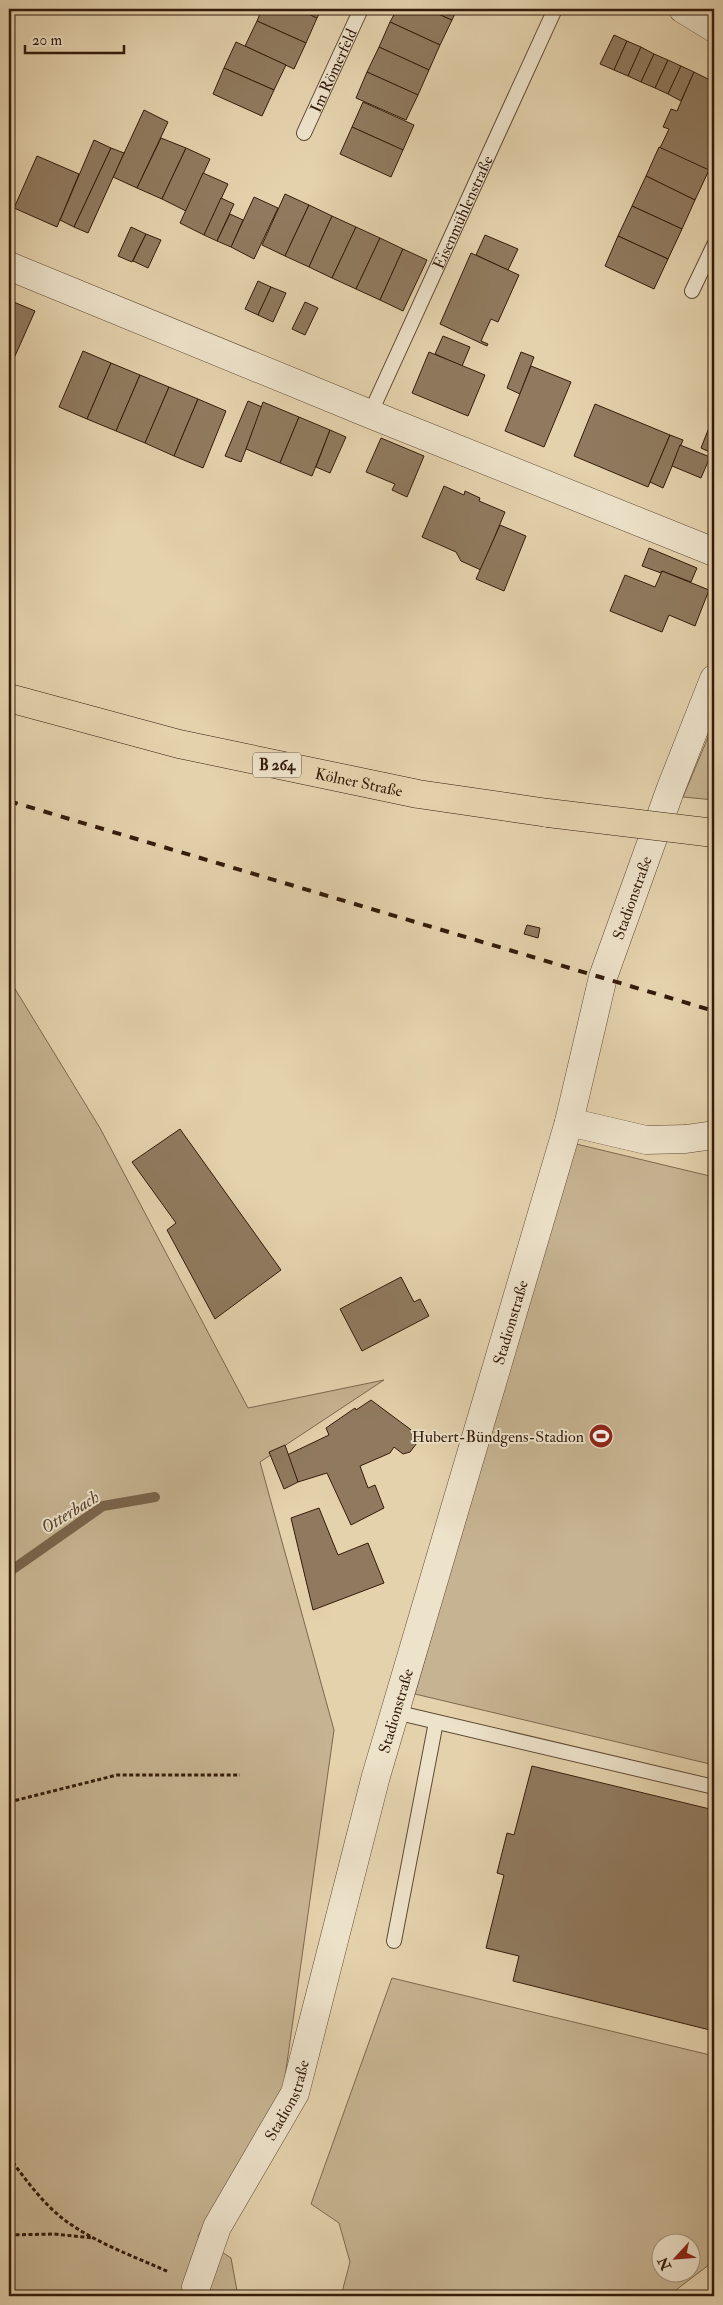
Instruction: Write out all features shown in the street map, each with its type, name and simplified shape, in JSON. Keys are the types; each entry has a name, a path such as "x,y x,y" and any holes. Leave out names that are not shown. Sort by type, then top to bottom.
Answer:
{"main road":[{"name":"Kölner Straße","path":"9,698 179,744 418,794 548,814 714,833"}],"street":[{"path":"683,9 714,28"},
{"path":"9,266 714,552"},
{"name":"Stadionstraße","path":"196,2286 217,2227 295,2093 376,1776 570,1122 603,977 671,788 714,679"},
{"path":"570,1122 646,1140 686,1139 714,1135"}],"lane":[{"name":"Im Römerfeld","path":"304,133 361,9"},
{"name":"Eisenmühlenstraße","path":"370,414 555,9"},
{"path":"692,291 714,245"},
{"path":"395,1712 714,1788"},
{"path":"394,1941 436,1722"}],"path":[{"path":"9,1802 117,1775 240,1776"},
{"path":"9,2157 38,2195 63,2218 95,2238 171,2272 196,2286"},
{"path":"9,2235 54,2234 95,2238"}],"shaded area":[{"path":"714,723 714,800 683,797"},
{"path":"9,979 100,1128 248,1408 384,1380 260,1462 334,1730 283,2091 198,2236 231,2258 238,2296 9,2296"},
{"name":"Hubert-Bündgens-Stadion","path":"572,1143 714,1177 714,1765 415,1694"},
{"path":"392,1978 714,2056 714,2261 700,2272 700,2232 650,2232 650,2282 686,2282 668,2296 341,2296 350,2262 339,2223 311,2204"}],"building":[{"path":"262,9 298,9 317,18 306,43 257,21"},
{"path":"298,9 322,9 317,18"},
{"path":"397,9 427,9 452,20 440,45 390,22"},
{"path":"427,9 457,9 452,20"},
{"path":"257,21 306,43 294,69 245,46"},
{"path":"390,22 440,45 429,70 379,47"},
{"path":"614,35 627,41 614,70 600,64"},
{"path":"627,41 641,47 628,76 614,70"},
{"path":"236,42 286,65 274,90 224,68"},
{"path":"379,47 429,70 418,95 367,72"},
{"path":"641,47 654,54 641,82 628,76"},
{"path":"654,54 668,60 655,88 641,82"},
{"path":"668,60 681,66 668,94 655,88"},
{"path":"681,66 694,72 681,101 668,94"},
{"path":"224,68 274,90 262,116 213,94"},
{"path":"367,72 418,95 406,120 356,98"},
{"path":"694,72 714,82 714,156 708,170 660,148 669,129 663,127 671,109 677,111"},
{"path":"363,102 414,125 403,150 352,127"},
{"path":"144,110 168,122 137,188 113,177"},
{"path":"352,127 403,150 391,177 340,154"},
{"path":"161,138 186,148 162,199 137,188"},
{"path":"94,140 111,148 74,227 60,220"},
{"path":"659,147 709,170 695,200 646,176"},
{"path":"111,148 124,153 88,233 74,227"},
{"path":"186,148 210,159 186,211 162,199"},
{"path":"37,156 79,174 57,227 14,208"},
{"path":"203,173 228,184 204,235 180,223"},
{"path":"646,176 695,200 682,229 632,206"},
{"path":"285,194 309,205 285,256 262,245"},
{"path":"254,197 278,208 254,259 231,247"},
{"path":"221,198 234,204 217,241 204,235"},
{"path":"309,205 332,216 309,267 285,256"},
{"path":"632,206 682,229 668,259 618,236"},
{"path":"230,214 243,220 231,247 217,241"},
{"path":"332,216 356,227 332,278 309,267"},
{"path":"131,227 146,234 132,262 118,256"},
{"path":"356,227 380,238 356,289 332,278"},
{"path":"146,234 161,240 148,268 133,261"},
{"path":"485,235 518,249 508,270 476,255"},
{"path":"618,236 668,259 654,289 605,266"},
{"path":"380,238 403,249 380,300 356,289"},
{"path":"403,249 427,260 403,311 380,300"},
{"path":"471,253 519,275 498,322 491,319 481,341 488,344 487,346 440,324"},
{"path":"258,281 271,287 258,315 245,309"},
{"path":"271,287 286,293 273,322 258,315"},
{"path":"9,300 35,311 15,356 9,354"},
{"path":"305,302 318,308 305,335 292,329"},
{"path":"443,336 470,347 462,366 435,354"},
{"path":"83,351 111,363 87,419 59,407"},
{"path":"429,352 485,375 468,416 412,393"},
{"path":"521,352 534,357 520,394 507,388"},
{"path":"111,363 140,375 116,431 87,419"},
{"path":"531,366 571,382 544,447 505,431"},
{"path":"140,375 169,387 145,443 116,431"},
{"path":"169,387 198,399 174,456 145,443"},
{"path":"198,399 226,411 203,468 174,456"},
{"path":"248,401 262,407 241,462 225,456"},
{"path":"263,402 299,417 280,463 246,449"},
{"path":"595,404 670,435 648,487 574,456"},
{"path":"714,415 714,454 701,448"},
{"path":"299,417 330,430 312,476 280,463"},
{"path":"330,430 346,437 330,473 316,467"},
{"path":"670,435 683,440 663,488 650,482"},
{"path":"381,438 424,456 407,497 392,490 395,484 366,472"},
{"path":"680,445 710,457 701,478 672,466"},
{"path":"444,486 464,495 465,491 480,498 479,501 505,512 481,570 461,561 456,552 422,537"},
{"path":"500,525 526,536 504,591 476,579"},
{"path":"649,548 697,568 691,582 642,566"},
{"path":"662,571 709,590 695,626 669,615 662,632 610,611 625,575 655,587"},
{"path":"527,925 540,928 538,938 524,934"},
{"path":"180,1129 281,1270 215,1319 167,1230 176,1223 132,1162"},
{"path":"401,1277 414,1302 420,1299 429,1316 362,1351 340,1309"},
{"path":"371,1400 418,1435 420,1439 410,1452 403,1454 394,1447 390,1453 360,1466 368,1488 375,1485 384,1508 351,1525 327,1473 298,1482 287,1455 329,1435 326,1428 355,1408 356,1410"},
{"path":"285,1445 298,1482 284,1489 269,1452"},
{"path":"319,1508 338,1555 368,1543 384,1583 313,1610 291,1518"},
{"path":"532,1766 714,1810 714,2031 513,1981 519,1956 486,1948 504,1875 497,1873 507,1833 514,1835"}],"waterway":[{"name":"Otterbach","path":"9,1572 103,1506 155,1497"}],"railway":[{"path":"9,801 714,1011"}],"place":[{"name":"Hubert-Bündgens-Stadion","path":"601,1436"}]}
